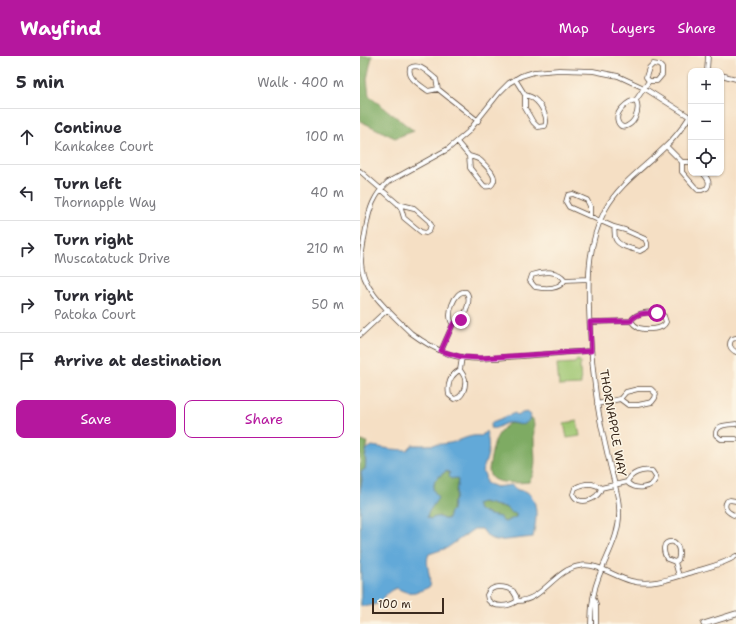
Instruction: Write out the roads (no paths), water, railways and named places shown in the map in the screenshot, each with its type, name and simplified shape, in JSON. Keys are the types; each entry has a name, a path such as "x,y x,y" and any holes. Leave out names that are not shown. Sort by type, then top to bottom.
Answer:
{"main road":[{"path":"704,624 736,614"}],"street":[{"path":"707,68 708,56"},
{"path":"653,64 659,65 662,68 662,75 657,81 649,81 646,77 648,68 653,64"},
{"path":"438,89 428,91 410,77 410,68 413,66 419,66 436,79 438,89 478,121"},
{"path":"591,351 501,358 481,358 462,357 441,351 426,343 411,333 388,309 369,288 363,276 361,262 362,244 370,208 380,189 393,178 439,155 457,142 478,121 499,93 515,79 527,74 541,70 593,71 618,76 644,88 688,115"},
{"path":"724,76 736,79"},
{"path":"515,79 525,95 538,102 547,118 546,126 538,127 533,122 524,105 525,95"},
{"path":"636,100 638,109 633,122 628,126 620,126 617,119 618,114 626,104 632,100 636,100 649,81"},
{"name":"THORNAPPLE WAY","path":"591,624 591,611 596,586 618,528 619,506 597,404 591,351 588,279 591,248 595,233 608,204 621,188 666,146 688,118"},
{"path":"457,142 468,156 469,166 472,172 484,186 492,185 494,182 494,176 480,160 468,156"},
{"path":"666,146 682,162 688,162"},
{"path":"682,162 681,170 698,190 707,188 709,180 706,176"},
{"path":"360,171 398,204 404,218 421,232 426,233 429,231 431,225 429,221 414,208 398,204"},
{"path":"590,216 590,206 587,200 573,194 568,195 566,202 569,207 614,227 646,239 647,247 640,251 618,242 615,238 614,227"},
{"path":"553,272 561,275 565,280 558,288 535,287 530,284 530,277 535,274 553,272"},
{"path":"565,280 588,279"},
{"path":"441,351 453,324 459,322 462,318 469,300 469,296 466,292 460,292 455,299 450,315 450,322 453,324"},
{"path":"360,336 388,309"},
{"path":"590,322 631,321 635,316 640,314 658,313 664,316 666,322 663,327 660,328 640,328 634,325 631,321"},
{"path":"736,338 732,339 730,344 731,348 736,352"},
{"path":"460,370 453,375 449,383 449,395 454,400 462,396 464,388 465,379 460,370 462,357"},
{"path":"597,404 620,399 626,392 638,389 651,389 656,394 656,398 652,402 638,405 628,405 620,399"},
{"path":"736,424 721,426 717,428 716,433 716,435 721,439 736,439"},
{"path":"644,470 652,471 656,477 652,484 640,488 631,486 627,482 628,478 634,473 644,470"},
{"path":"601,488 597,496 588,500 579,500 574,496 574,490 579,486 593,484 601,488 627,482"},
{"path":"736,501 728,500 725,506 727,511 736,516"},
{"path":"668,541 674,542 678,547 679,557 675,562 668,560 664,550 664,545 668,541"},
{"path":"517,601 515,593 508,589 493,588 487,595 488,600 494,605 509,605 517,601 526,600 532,598 572,568 586,565 594,566 623,579 638,583 663,580 679,576 723,563 736,556"},
{"path":"675,562 679,576"},
{"name":"THORNAPPLE WAY","path":"594,599 596,604 596,624"}],"water":[{"path":"527,412 531,415 528,421 524,424 508,423 495,428 490,428 492,422 515,413 518,416"},
{"path":"486,431 488,452 482,472 485,475 486,483 496,487 511,485 518,490 527,492 534,501 536,513 533,537 496,541 488,537 482,529 474,529 447,548 429,554 427,561 430,578 429,587 413,592 405,592 397,588 390,591 378,603 369,606 361,606 360,492 362,480 361,472 365,469 367,449 372,446 407,450 412,445 445,444 473,436 481,436","holes":["446,471 450,473 449,476 451,479 455,478 458,480 456,497 452,510 448,519 438,517 430,519 427,517 428,513 438,498 433,489 435,480","482,502 505,507 512,513 516,513 516,517 505,522 501,520 500,517 485,514 479,510 476,504"]}]}
